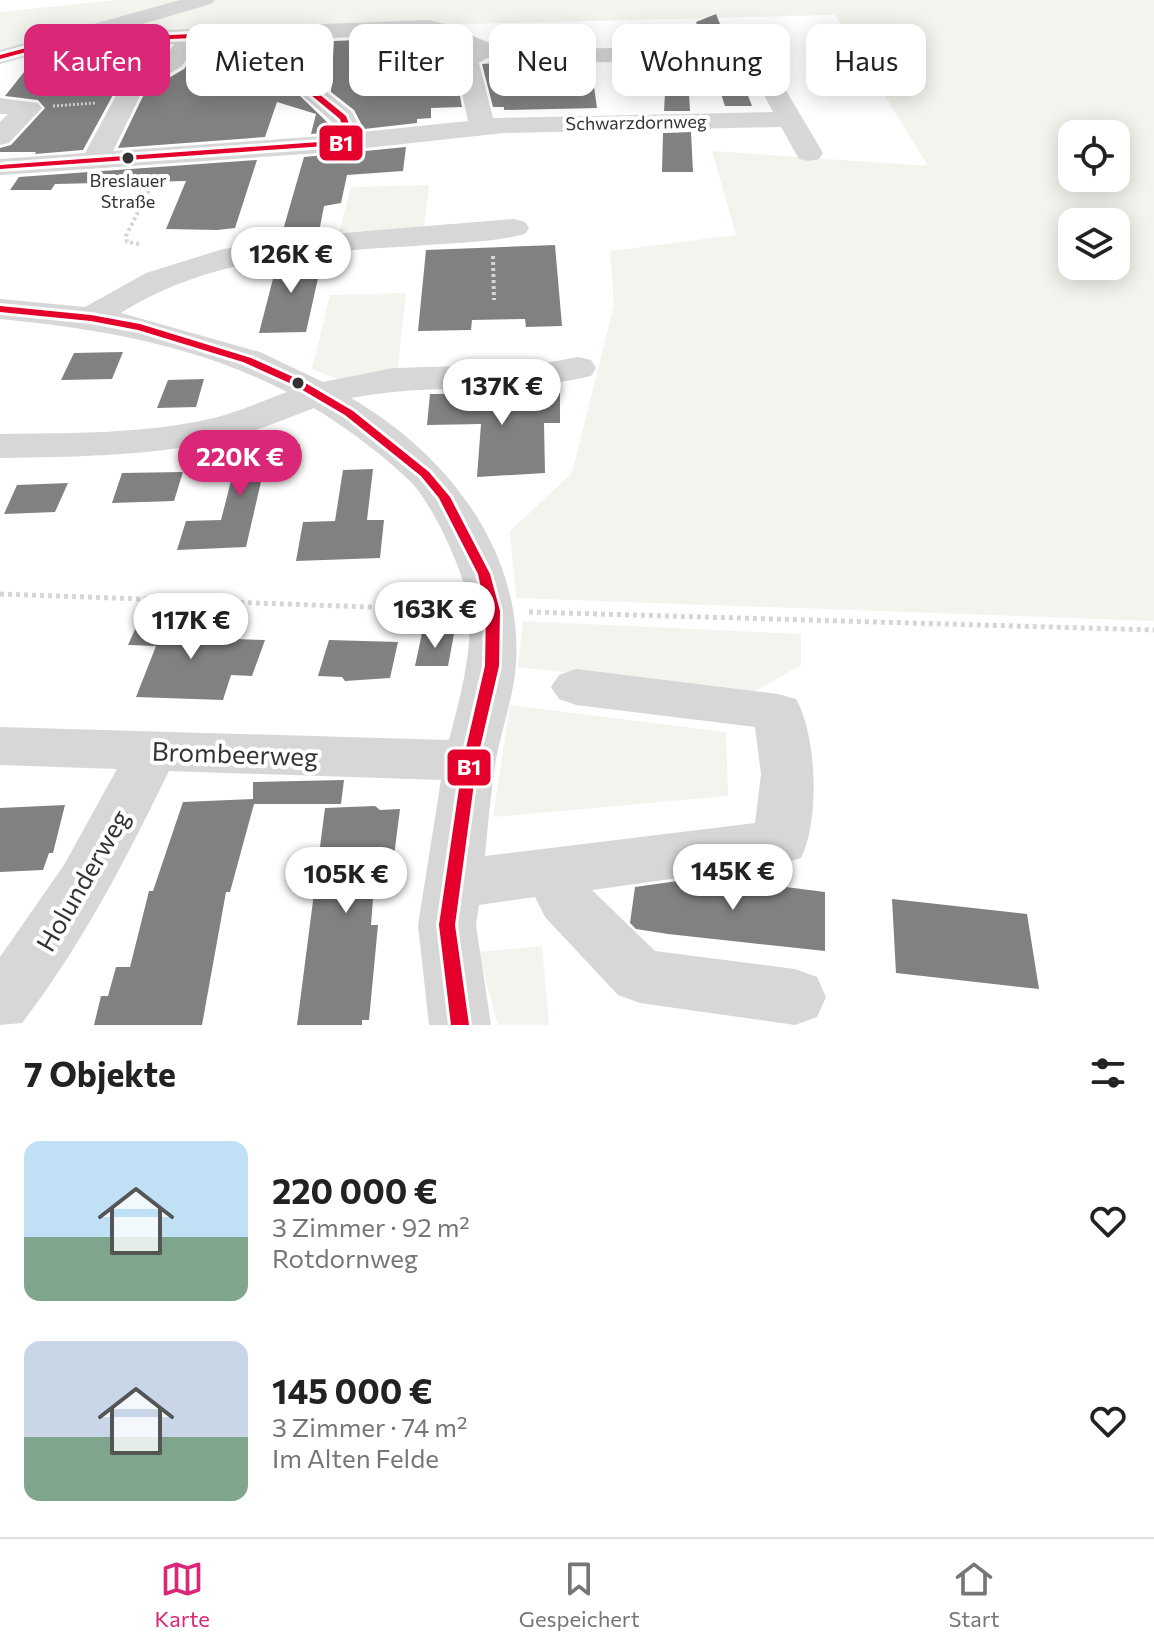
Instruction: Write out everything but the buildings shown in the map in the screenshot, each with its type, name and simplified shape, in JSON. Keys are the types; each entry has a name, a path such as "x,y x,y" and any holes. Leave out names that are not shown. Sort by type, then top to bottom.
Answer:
{"street":[{"path":"120,24 204,0"},
{"path":"333,30 439,28 482,51 523,57 751,56 757,60 809,153"},
{"path":"170,63 186,43"},
{"path":"0,57 24,51"},
{"path":"482,51 467,61 482,127"},
{"path":"95,160 130,96"},
{"path":"0,167 352,142 343,118 319,96"},
{"path":"0,106 29,107 0,137"},
{"name":"Schwarzdornweg","path":"352,142 482,127 790,119"},
{"path":"91,318 150,283 233,256 326,242 504,230"},
{"path":"0,309 91,318 140,327 247,360 318,394 367,426 425,474 444,497 484,574 493,611 492,666 470,761 447,925 460,1025"},
{"path":"0,446 75,445 182,436 216,430 318,394 393,379 540,375 578,368"},
{"path":"454,884 781,842 787,774 778,712 576,687"},
{"name":"Brombeerweg","path":"0,746 470,761"},
{"name":"Holunderweg","path":"0,1003 53,937 90,875 153,750"},
{"path":"553,869 565,900 640,976 795,997"}],"path":[{"path":"29,107 126,102"},
{"path":"139,244 127,242 126,236 166,156"},
{"path":"494,300 504,230"},
{"path":"0,594 1154,630"}],"shaded area":[{"path":"117,0 1154,0 1154,621 516,598 510,531 572,473 614,305 610,251 736,235 712,151 928,166 885,96 926,96 926,24 841,24 835,15 349,24 349,27 333,27 333,24 186,24 186,31 170,31 170,24 24,24 24,47 0,54 0,12"},
{"path":"429,185 424,228 339,232 351,187"},
{"path":"406,293 397,373 346,382 312,369 330,295"},
{"path":"523,621 801,634 801,665 750,694 518,667"},
{"path":"510,705 726,732 728,796 493,817"},
{"path":"542,946 549,1025 498,1025 478,952"}],"transit line":[{"name":"B1","path":"0,57 75,37 129,39 320,30 315,95 343,118 352,142 0,167"},
{"name":"B1","path":"0,309 91,318 140,327 247,360 298,383 349,413 425,474 444,497 484,574 493,611 492,666 470,761 447,925 460,1025"}],"place":[{"name":"Breslauer Straße","path":"128,158"}]}
